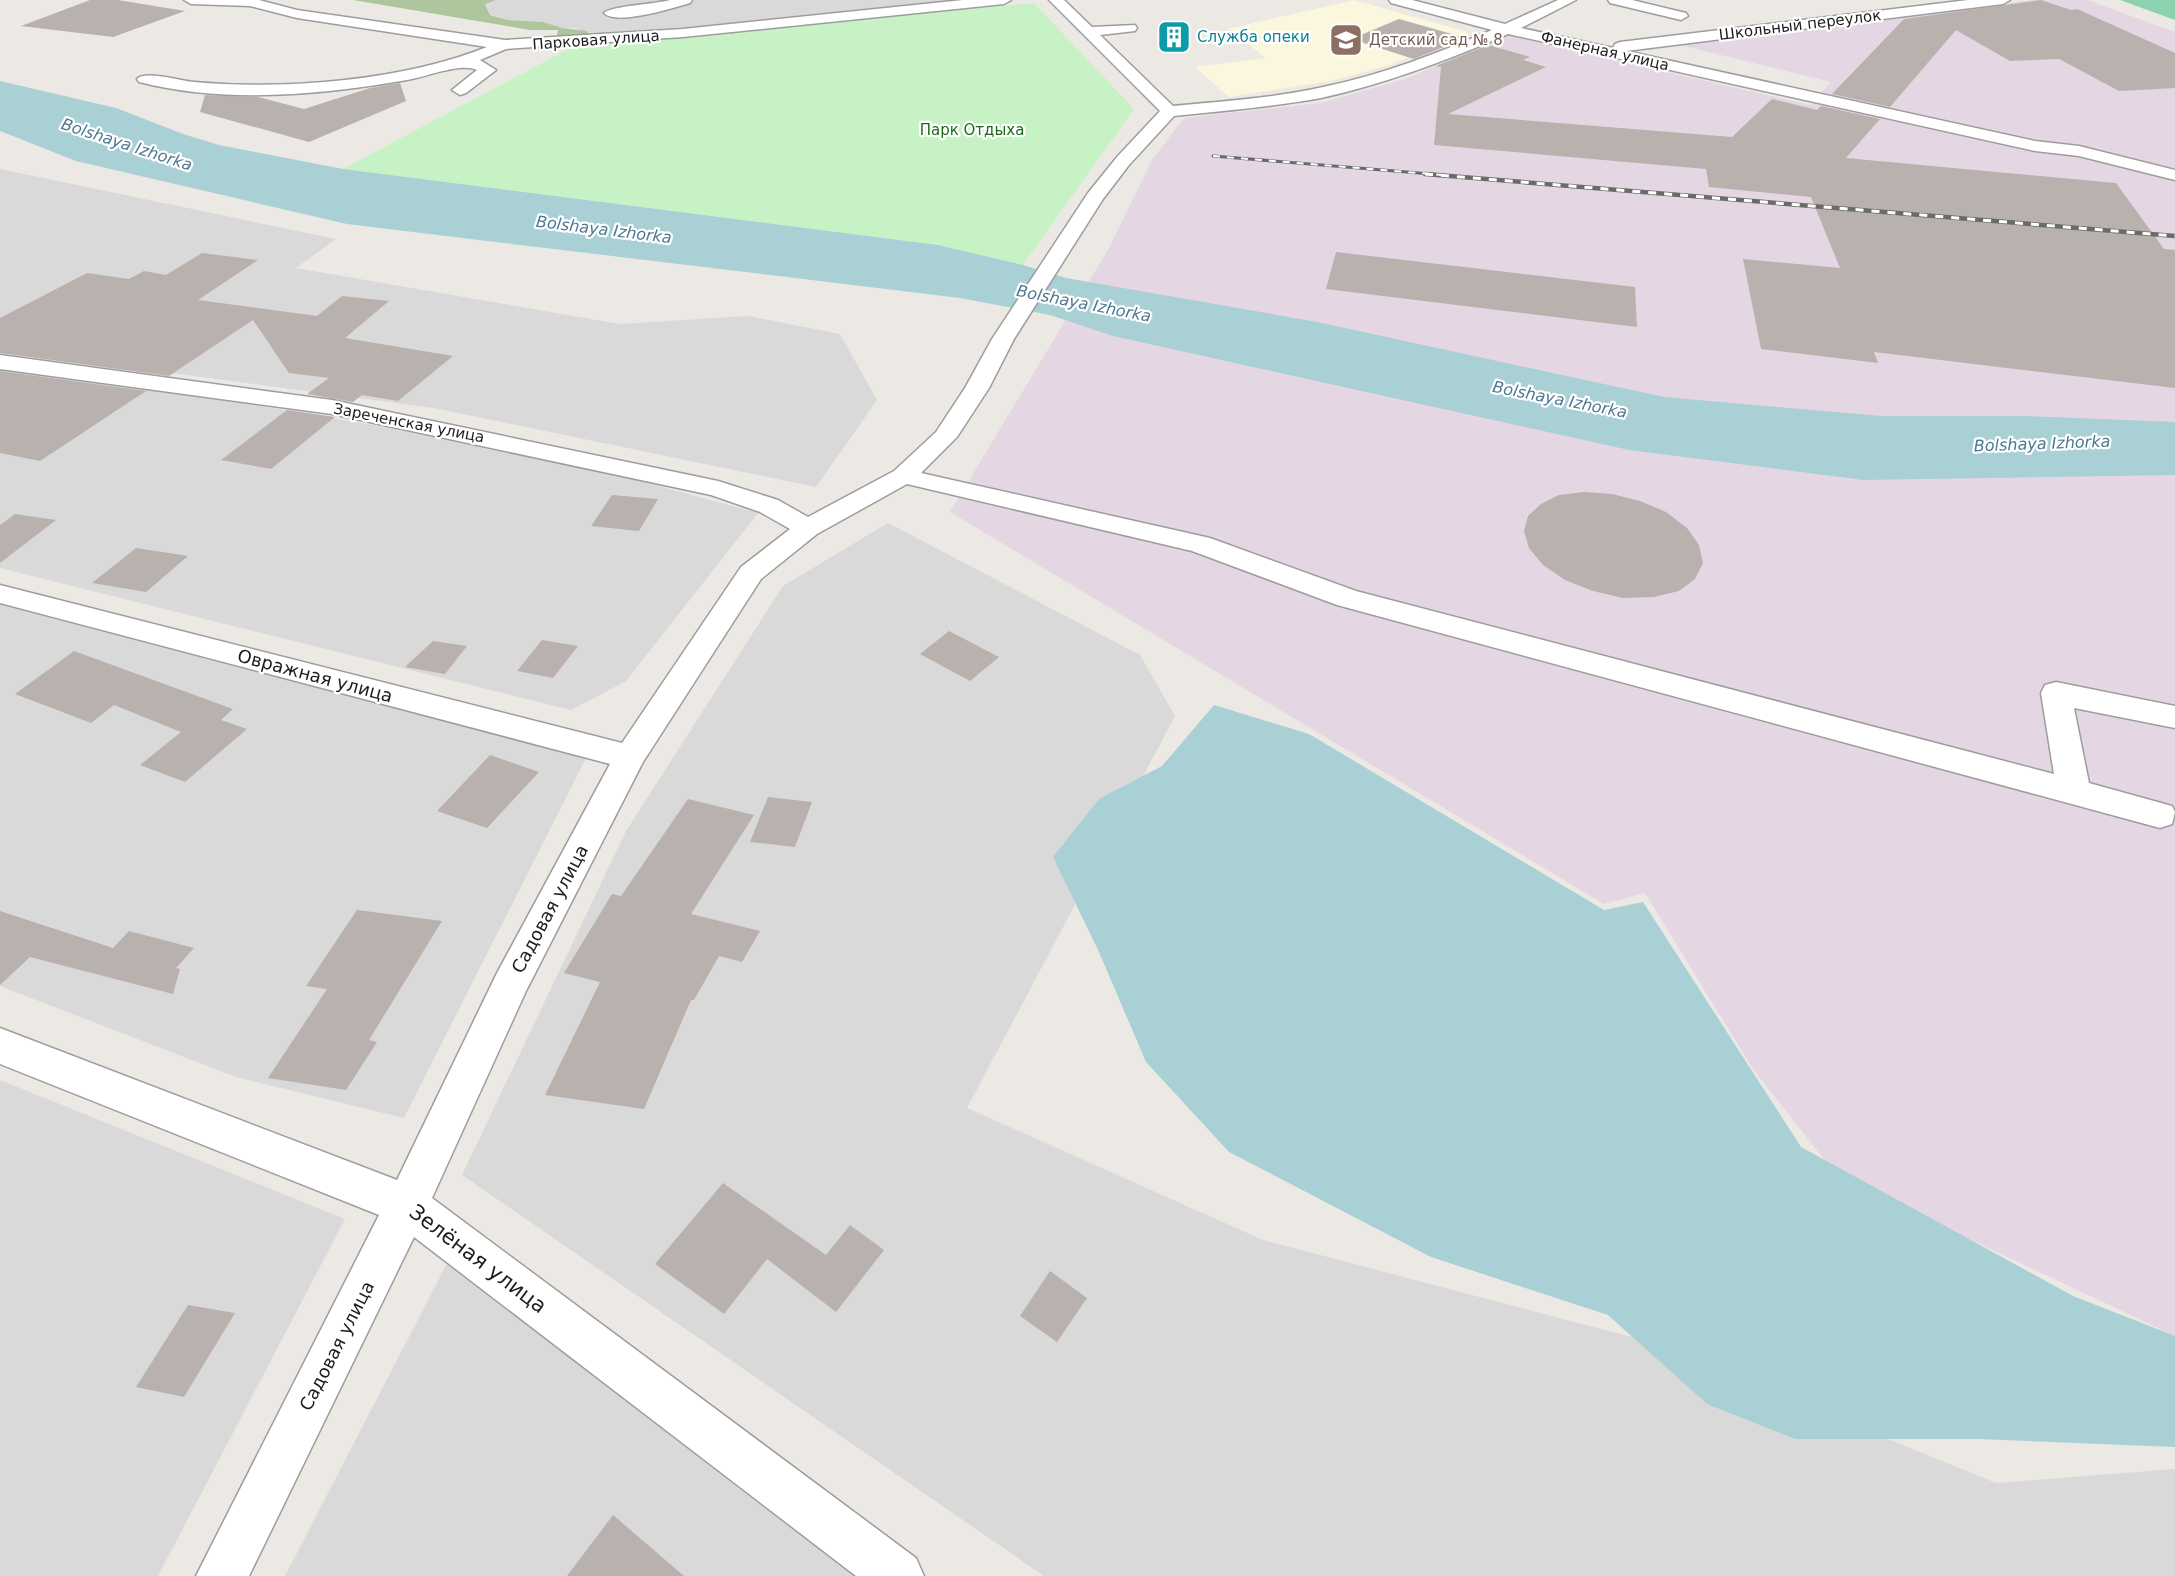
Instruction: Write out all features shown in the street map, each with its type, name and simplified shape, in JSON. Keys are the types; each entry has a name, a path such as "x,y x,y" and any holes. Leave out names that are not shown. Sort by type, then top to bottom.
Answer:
{"street":[{"name":"Парковая улица","path":"191,0 250,1 297,14 505,45 621,41 1004,0"},
{"path":"621,41 608,7 656,9 685,0"},
{"path":"1056,0 1169,111 1264,102 1340,88 1431,61 1507,29 1540,7"},
{"name":"Фанерная улица","path":"1396,0 1507,29 2035,146 2079,151 2175,175"},
{"path":"1615,0 1682,16"},
{"name":"Школьный переулок","path":"1598,49 2003,0"},
{"path":"1517,9 1564,2"},
{"path":"1909,11 1937,22"},
{"path":"1089,32 1130,28"},
{"path":"145,78 180,86 208,89 282,88 384,79 462,62 505,45"},
{"path":"460,90 488,70 480,65 462,62"},
{"name":"Садовая улица","path":"222,1576 407,1205 510,985 630,757 751,573 808,528 903,476 945,437 977,388 1003,339 1095,197 1123,161 1169,111"},
{"name":"Зареченская улица","path":"0,362 332,407 718,489 769,506 808,528"},
{"path":"903,476 1200,544 1347,598 2160,815"},
{"name":"Овражная улица","path":"0,594 630,757"},
{"path":"2074,792 2056,693 2175,717"},
{"name":"Зелёная улица","path":"0,1046 407,1205 897,1576"}],"shaded area":[{"path":"496,0 983,0 589,37 576,28 562,28 543,22 508,20 490,14 485,3"},
{"name":"Детский сад № 8","path":"1354,0 1468,32 1390,65 1331,81 1229,97 1195,67 1266,58 1228,29"},
{"path":"2035,0 2087,0 2175,32 2175,1336 1838,1177 1753,1069 1645,893 1604,904 950,512 1109,248 1152,160 1184,118 1321,103 1408,78 1505,35 1810,105 1831,82 1672,43"},
{"path":"0,169 336,239 296,268 620,324 748,316 840,334 877,400 816,487 434,408 0,350"},
{"path":"0,370 200,396 390,428 640,481 758,513 626,681 571,710 0,568"},
{"path":"888,523 1140,655 1175,716 967,1108 1263,1240 1647,1341 1996,1483 2175,1469 2175,1576 1044,1576 462,1175 626,831 783,586"},
{"path":"0,600 587,756 404,1118 236,1077 0,986"},
{"path":"0,1080 345,1219 158,1576 0,1576"},
{"path":"454,1250 871,1576 285,1576"}],"green space":[{"path":"353,0 496,0 485,4 490,15 508,20 543,22 562,28 587,31 589,37 563,38 557,35 558,30 530,30"},
{"path":"2120,0 2175,0 2175,20"},
{"name":"Парк Отдыха","path":"1034,3 1134,109 1023,265 938,245 343,169 574,46"}],"water":[{"name":"Bolshaya Izhorka","path":"0,81 116,108 183,134 219,145 343,169 938,245 1023,265 1066,278 1317,322 1664,397 1881,416 2024,416 2175,422 2175,475 1863,480 1629,450 1113,336 1050,315 960,298 347,224 76,161 0,131"},
{"path":"1214,705 1309,734 1604,910 1643,902 1801,1147 2073,1296 2175,1336 2175,1447 1978,1439 1795,1439 1707,1404 1608,1315 1431,1257 1229,1152 1146,1062 1099,952 1053,857 1099,799 1162,766"}],"building":[{"path":"90,0 118,0 185,11 113,37 21,26"},
{"path":"2041,0 2071,10 2077,9 2175,53 2175,88 2119,91 2059,59 2010,61 1956,30 1890,107 1832,94 1904,19"},
{"path":"1399,19 1466,38 1414,59 1351,39"},
{"path":"1488,45 1530,57 1523,60 1546,67 1448,114 1732,137 1772,99 1817,110 1821,106 1880,119 1846,158 2116,183 2164,249 2175,250 2175,388 1874,352 1878,363 1761,349 1743,259 1840,268 1811,197 1709,187 1706,169 1434,145 1441,67 1436,66"},
{"path":"400,83 406,101 309,142 200,112 205,95 258,97 304,109 370,88"},
{"path":"1336,252 1635,287 1637,327 1326,289"},
{"path":"202,253 258,260 198,300 317,316 342,296 389,301 345,338 453,356 398,401 362,395 353,402 307,394 329,378 289,373 253,320 169,376 0,353 0,318 87,273 129,279 144,271 166,275"},
{"path":"0,371 146,391 40,461 0,453"},
{"path":"287,410 335,417 271,469 221,460"},
{"path":"1584,492 1612,494 1640,501 1666,512 1687,528 1699,545 1703,563 1695,579 1679,591 1654,597 1623,598 1593,591 1565,580 1543,565 1529,548 1524,531 1528,516 1541,504 1559,495"},
{"path":"612,495 658,499 639,531 591,526"},
{"path":"15,514 56,520 0,563 0,525"},
{"path":"136,548 188,556 146,592 92,583"},
{"path":"949,631 999,657 970,681 920,654"},
{"path":"542,640 578,646 553,678 517,671"},
{"path":"433,641 467,646 445,674 405,667"},
{"path":"74,651 233,709 221,720 247,729 185,782 140,765 181,732 114,705 91,723 15,694"},
{"path":"490,755 539,772 487,828 437,811"},
{"path":"768,797 812,802 795,847 750,842"},
{"path":"688,799 754,815 691,914 760,931 742,962 719,956 694,1000 691,1000 644,1109 545,1095 600,982 564,973 612,894 621,896"},
{"path":"357,910 442,921 369,1040 377,1042 346,1090 268,1078 327,989 306,986"},
{"path":"0,911 113,948 129,931 194,948 176,968 180,969 173,994 30,957 0,985"},
{"path":"723,1183 826,1255 850,1225 884,1250 836,1312 767,1259 724,1314 655,1264"},
{"path":"1050,1271 1087,1298 1057,1342 1020,1316"},
{"path":"188,1305 235,1313 184,1397 136,1387"},
{"path":"613,1515 684,1576 567,1576"}],"railway":[{"path":"1213,156 1443,175"},
{"path":"1425,174 2175,236"}],"place":[{"name":"Служба опеки","path":"1174,37"},
{"name":"Детский сад № 8","path":"1346,40"}]}
